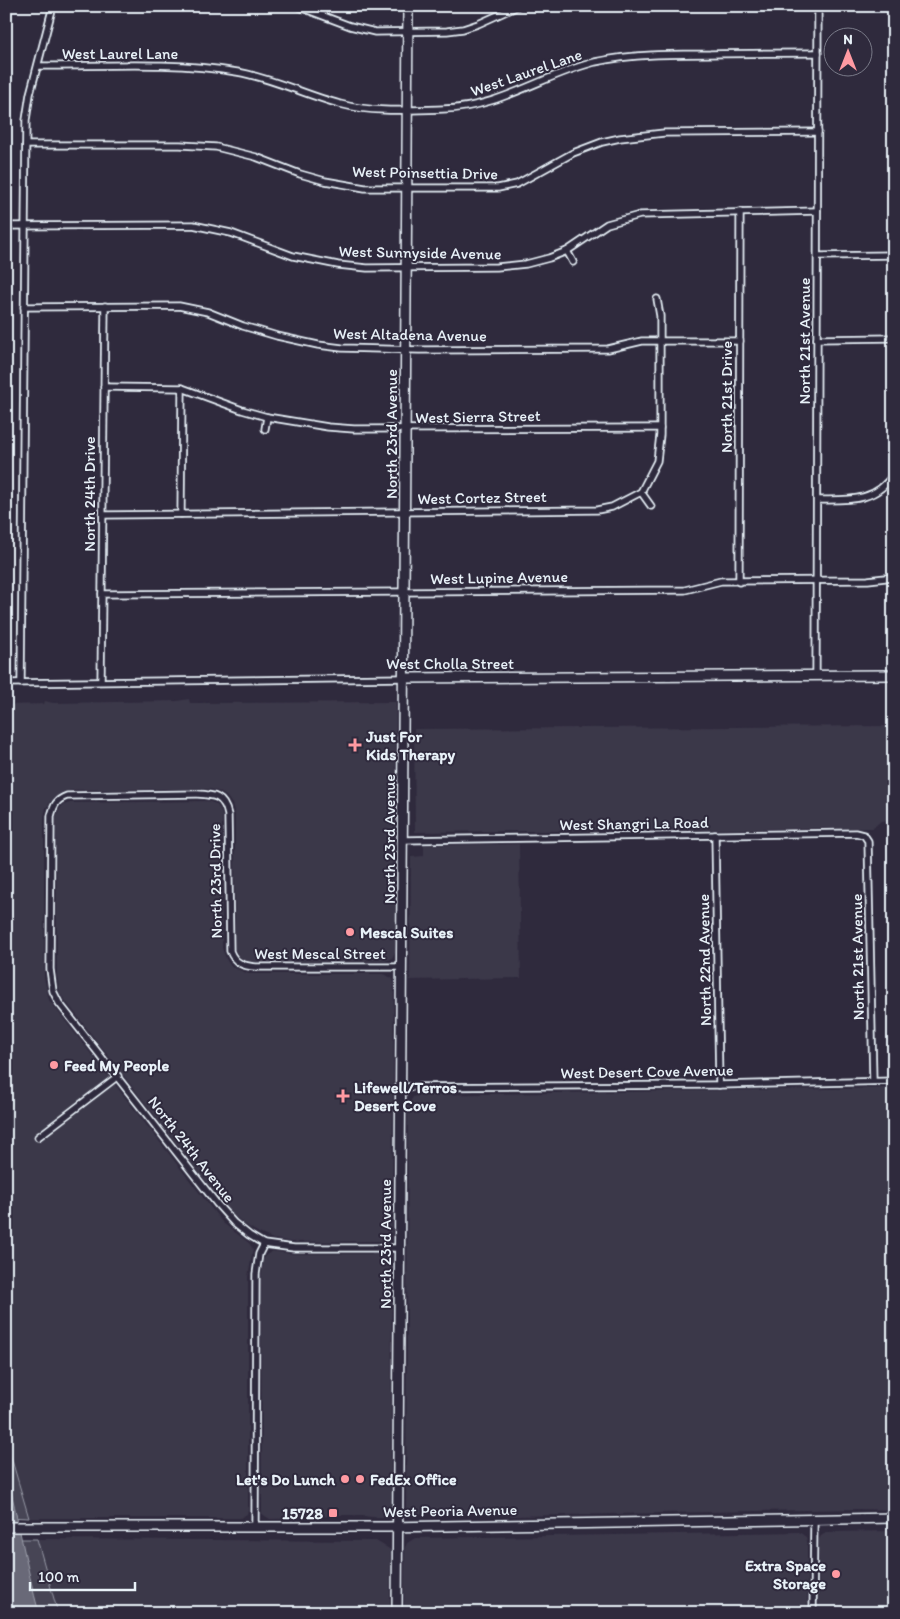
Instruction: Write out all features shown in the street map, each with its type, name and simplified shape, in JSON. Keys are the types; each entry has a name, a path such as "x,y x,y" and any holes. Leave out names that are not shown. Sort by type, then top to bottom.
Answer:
{"street":[{"path":"21,683 26,145 28,106 53,6"},
{"path":"297,6 361,29 375,32 463,29 518,6"},
{"name":"North 23rd Avenue","path":"398,1613 408,6"},
{"name":"North 21st Avenue","path":"816,676 818,6"},
{"name":"West Laurel Lane","path":"38,66 175,66 216,69 240,72 273,80 342,105 372,110 444,109 480,105 497,100 572,69 596,62 631,56 661,54 818,53"},
{"name":"West Poinsettia Drive","path":"26,145 180,145 216,147 256,157 300,174 325,181 365,188 408,188 509,186 528,179 573,153 602,142 643,134 818,132"},
{"name":"West Sunnyside Avenue","path":"6,226 193,225 231,233 293,256 315,261 368,268 407,268 515,266 534,262 567,251 607,224 640,214 817,211"},
{"name":"North 21st Drive","path":"739,582 740,212"},
{"path":"567,251 573,262"},
{"path":"818,256 894,255"},
{"path":"651,506 641,492 658,461 660,428 660,316 657,299"},
{"name":"North 24th Drive","path":"101,681 104,306"},
{"name":"West Altadena Avenue","path":"24,307 179,306 208,312 243,326 277,336 318,345 360,349 608,349 642,340 740,341"},
{"path":"817,339 894,338"},
{"name":"West Sierra Street","path":"104,387 182,388 267,417 328,427 405,430 660,428"},
{"path":"181,514 182,388"},
{"path":"265,429 267,417"},
{"path":"817,500 862,498 883,487 894,473"},
{"name":"West Cortez Street","path":"103,515 597,510 612,507 641,492"},
{"name":"West Lupine Avenue","path":"102,594 685,590 710,583 868,580 894,577"},
{"name":"West Cholla Street","path":"6,682 894,675"},
{"name":"North 23rd Drive","path":"58,799 67,796 188,794 211,795 221,799 226,805 228,815 230,951 232,957 238,963"},
{"name":"North 24th Avenue","path":"58,799 53,806 51,816 50,958 53,991 59,1003 217,1204 234,1223 264,1244"},
{"name":"West Shangri La Road","path":"403,840 856,833 864,835"},
{"name":"North 21st Avenue","path":"864,835 868,841 873,1081"},
{"name":"North 22nd Avenue","path":"715,836 719,1085"},
{"name":"West Mescal Street","path":"238,963 256,967 402,967"},
{"path":"38,1138 118,1076"},
{"name":"West Desert Cove Avenue","path":"400,1087 719,1085 894,1081"},
{"path":"255,1526 256,1274 259,1254 264,1244 294,1248 400,1248"},
{"name":"West Peoria Avenue","path":"6,1527 398,1526 894,1518"},
{"path":"813,1613 814,1520"}],"shaded area":[{"path":"189,699 190,703 396,702 395,953 391,959 385,961 250,962 243,960 235,949 235,814 232,804 220,792 210,789 72,790 61,793 46,808 44,817 44,977 49,1000 223,1223 249,1243 253,1249 248,1277 248,1510 247,1514 240,1518 29,1518 6,1440 6,705 44,704 45,701 53,703 177,701"},
{"path":"894,726 894,820 881,821 873,828 415,832 414,729"},
{"path":"208,801 216,804 222,815 222,948 227,961 232,967 249,974 383,974 392,978 394,983 392,1233 390,1239 385,1241 292,1242 273,1239 244,1224 230,1212 60,994 57,976 56,818 59,810 63,805 70,803"},
{"path":"519,844 521,978 410,980 411,857 424,856 424,845"},
{"path":"894,1088 894,1510 858,1509 514,1516 466,1513 413,1514 406,1508 408,1105 413,1097 418,1095"},
{"path":"273,1251 293,1254 384,1254 392,1262 391,1509 389,1514 383,1518 332,1515 317,1518 270,1519 262,1514 261,1279 263,1260 266,1255"},
{"path":"6,1440 29,1518 6,1517"},
{"path":"894,1531 894,1613 819,1613 819,1539 821,1536 827,1532"},
{"path":"799,1532 806,1537 807,1541 807,1613 404,1613 405,1548 407,1543 415,1538"},
{"path":"6,1539 37,1539 58,1613 6,1613"},
{"path":"37,1539 376,1541 391,1550 390,1613 58,1613"}],"water":[{"path":"6,1471 30,1578 39,1613 6,1613"}],"place":[{"name":"Just For Kids Therapy","path":"355,745"},
{"name":"Mescal Suites","path":"350,932"},
{"name":"Feed My People","path":"54,1065"},
{"name":"Lifewell/Terros Desert Cove","path":"343,1096"},
{"name":"Let's Do Lunch","path":"345,1479"},
{"name":"FedEx Office","path":"360,1479"},
{"name":"15728","path":"333,1513"},
{"name":"Extra Space Storage","path":"836,1574"}]}
